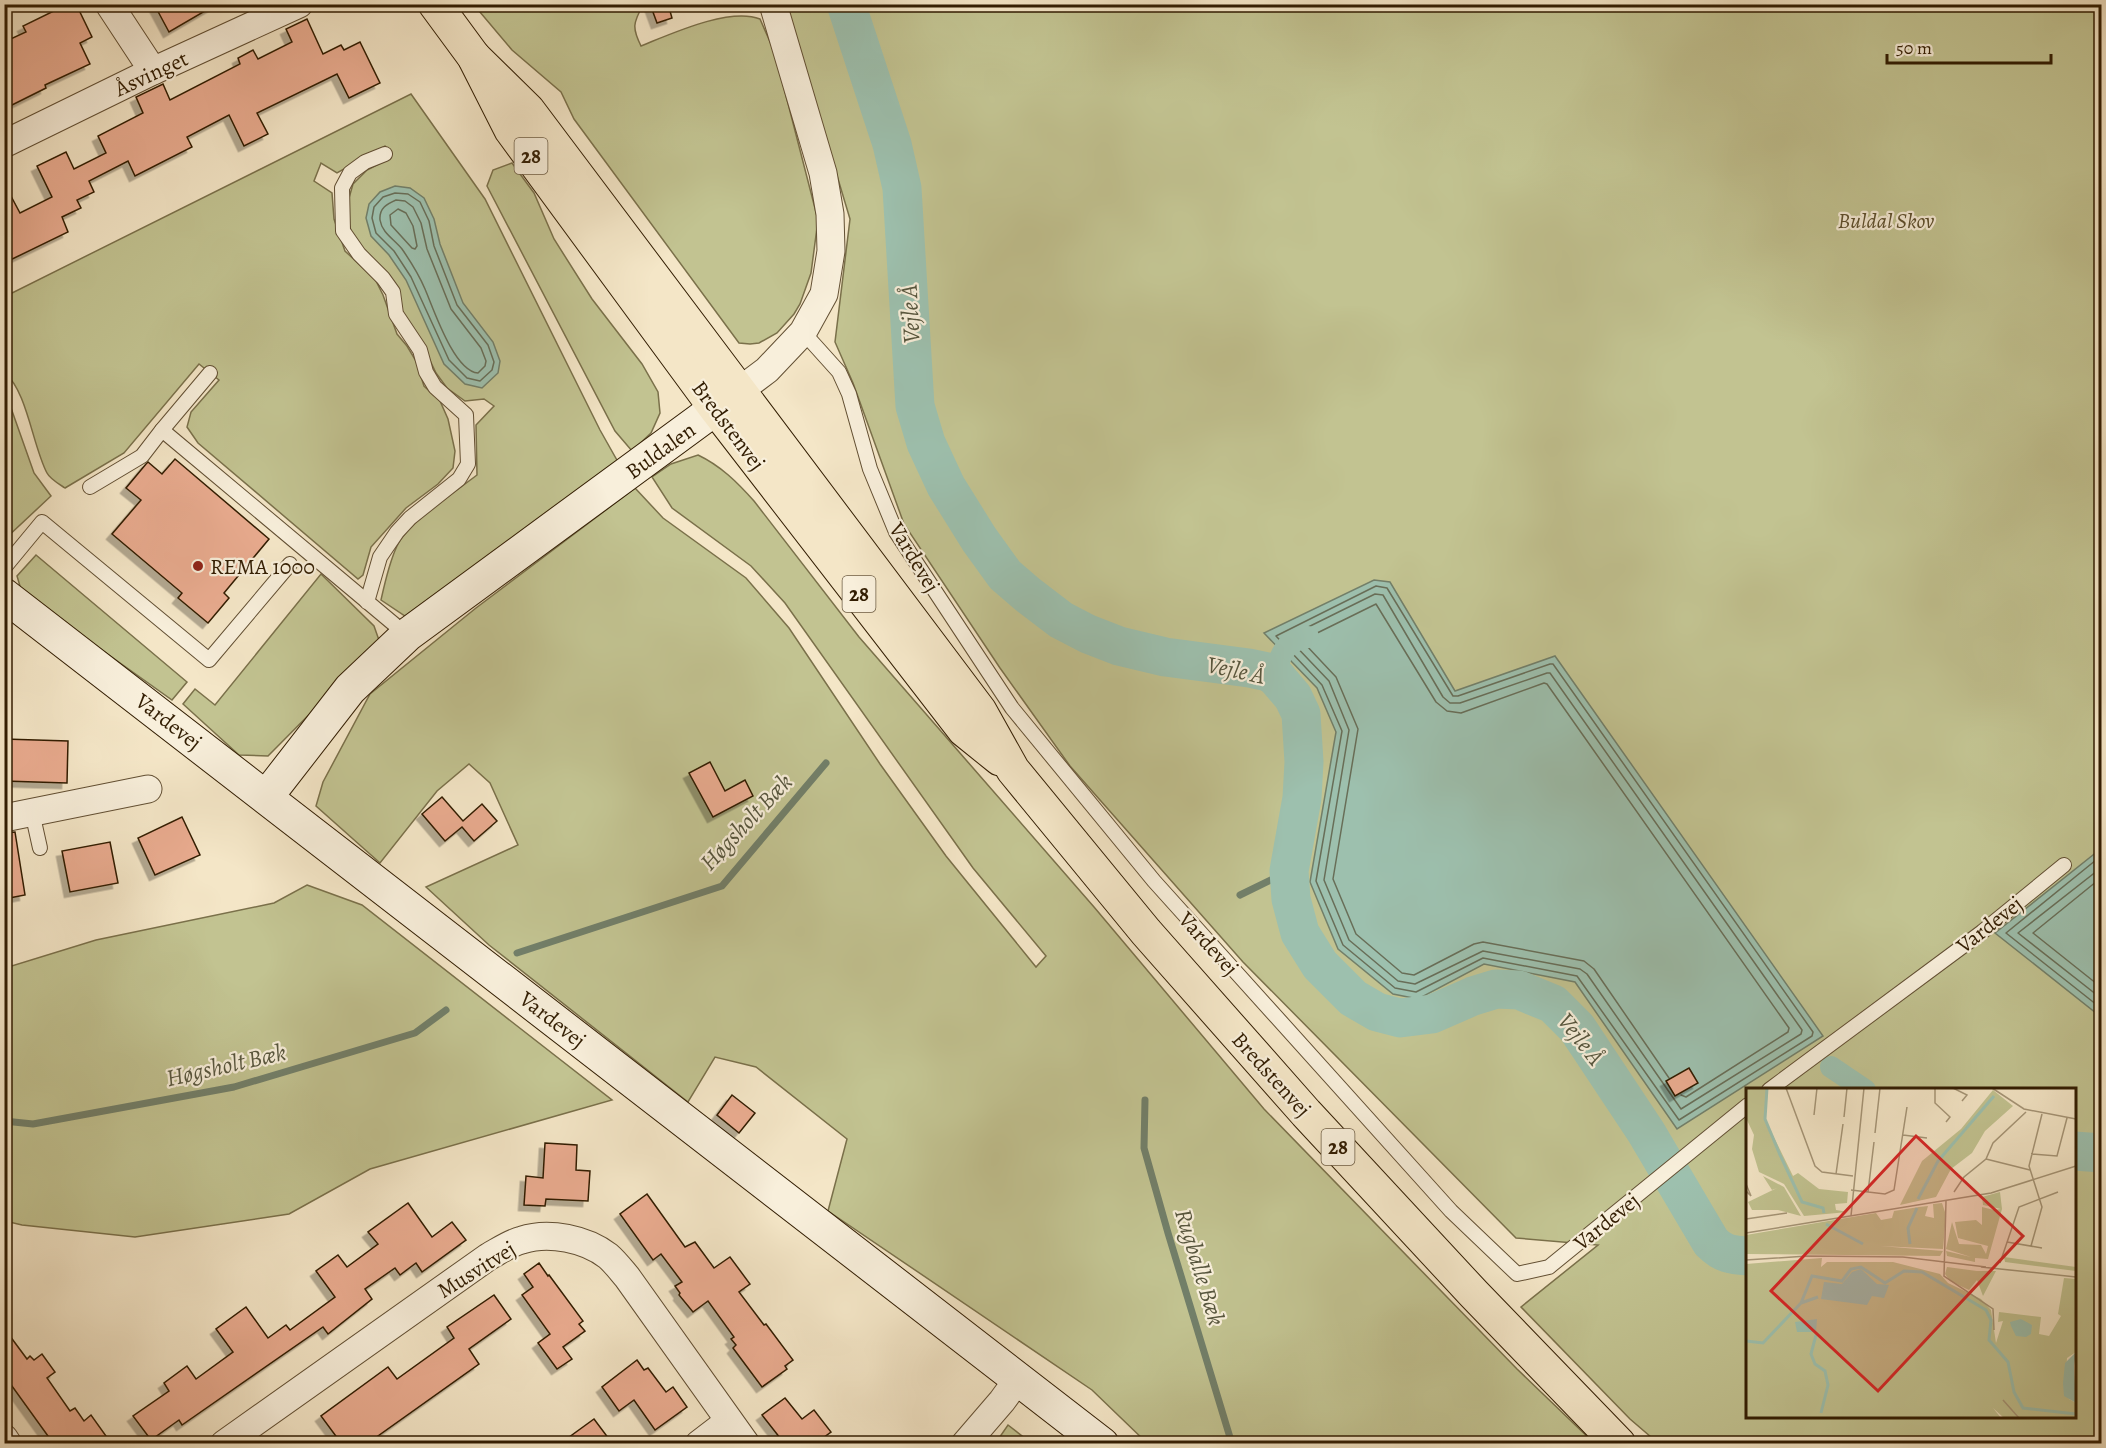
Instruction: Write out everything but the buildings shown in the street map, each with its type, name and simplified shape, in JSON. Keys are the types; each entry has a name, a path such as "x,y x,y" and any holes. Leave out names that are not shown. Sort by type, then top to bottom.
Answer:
{"highway":[{"name":"Bredstenvej","path":"435,4 474,57 512,130 727,400 980,711 1013,770 1146,932 1306,1113 1474,1294 1619,1443"}],"street":[{"path":"109,4 153,71"},
{"name":"Åsvinget","path":"4,144 153,71 299,4"},
{"name":"Buldalen","path":"267,796 350,689 407,635 767,370 803,332 824,294 831,251 830,214 823,173 773,4"},
{"name":"Vardevej","path":"4,595 1102,1443"},
{"path":"4,818 148,789"},
{"name":"Musvitvej","path":"224,1443 488,1257 521,1240 540,1237 559,1237 587,1244 607,1256 627,1277 746,1443"},
{"path":"965,1443 1018,1379"},
{"path":"699,1443 729,1421"},
{"path":"4,1438 8,1443"}],"lane":[{"path":"367,602 380,556 410,518 459,478 468,464 466,415 435,387 426,372 420,350 396,314 393,292 383,278 359,254 344,231 342,188 350,173 365,162 385,154"},
{"name":"Vardevej","path":"803,332 838,372 846,387 870,469 896,532 1012,708 1154,881 1451,1211 1517,1274 1549,1267 1746,1106"},
{"path":"90,487 142,456 210,373"},
{"path":"162,430 407,635"},
{"path":"4,568 42,522 209,660 290,564"},
{"path":"32,812 40,848"},
{"name":"Vardevej","path":"1770,1088 1982,932 2064,864"}],"green space":[{"path":"474,5 643,5 635,26 641,46 717,19 747,16 760,19 775,53 818,220 811,273 800,304 777,333 759,343 739,343 574,119 561,92 512,50"},
{"name":"Buldal Skov","path":"786,5 2101,5 2101,1443 1658,1443 1630,1419 1521,1307 1598,1245 1516,1238 1243,962 1070,766 1000,668 904,524 853,383 835,342 850,219"},
{"path":"411,94 485,199 618,462 405,616 381,600 392,559 403,537 433,508 477,475 476,425 494,406 484,399 465,401 447,388 403,314 397,288 352,234 347,218 347,205 353,184 367,170 391,158 385,146 337,173 321,163 314,181 332,193 334,219 345,251 375,279 397,334 416,361 424,386 440,401 448,419 455,451 453,468 438,484 406,508 371,547 363,575 358,579 198,443 187,427 191,412 219,380 199,364 124,453 65,488 50,477 42,462 19,393 13,381 5,373 4,297"},
{"path":"512,163 534,193 554,239 592,299 642,364 658,392 660,413 651,433 632,451 615,431 487,186 493,170"},
{"path":"5,391 34,473 51,496 5,539"},
{"path":"698,455 728,475 754,501 859,637 1094,907 1264,1109 1517,1369 1594,1443 1147,1443 1092,1390 828,1211 847,1139 756,1067 715,1057 688,1102 489,945 426,887 518,845 490,783 469,764 437,791 380,863 316,806 323,782 370,694 476,608 635,488 663,518 746,578 789,628 880,764 946,856 1036,967 1046,956 973,868 785,603 751,566 672,508 652,477 671,464"},
{"path":"36,555 187,682 172,700 22,593 17,576"},
{"path":"321,574 374,626 380,643 268,756 239,755 183,704 195,689 215,705"},
{"path":"307,885 362,905 612,1100 370,1169 289,1214 135,1237 22,1225 5,1221 5,968 96,940 274,903"},
{"path":"1008,1425 1031,1443 997,1441"}],"water":[{"path":"395,186 410,188 424,198 434,219 440,244 463,303 493,342 500,361 498,373 482,388 465,384 444,364 406,280 389,255 371,236 366,218 369,204 380,192"},
{"path":"1374,580 1390,582 1455,691 1555,656 1823,1036 1677,1129 1575,982 1484,964 1418,999 1393,994 1338,949 1310,882 1336,732 1317,688 1264,633"},
{"path":"2098,851 2102,856 2101,1017 1995,933"}],"waterway":[{"name":"Vejle Å","path":"846,4 892,144 902,188 915,406 926,443 946,486 979,539 1005,575 1061,620 1088,634 1119,646 1165,657 1249,668 1268,672 1276,677 1293,697 1301,714 1304,762 1302,798 1289,871 1291,899 1300,933 1320,965 1353,998 1377,1012 1400,1018 1432,1014 1473,996 1496,989 1519,990 1553,1004 1577,1028 1646,1132 1711,1242 1728,1253 1746,1256"},
{"path":"1276,677 1284,650 1288,645 1308,637"},
{"name":"Høgsholt Bæk","path":"517,953 722,886 826,763"},
{"name":"Rugballe Bæk","path":"1240,895 1289,871"},
{"name":"Høgsholt Bæk","path":"4,1121 33,1124 234,1087 415,1033 446,1010"},
{"path":"1831,1067 1862,1088"},
{"name":"Rugballe Bæk","path":"1145,1100 1144,1148 1232,1444"},
{"name":"Vejle Å","path":"2076,1151 2102,1153"}],"place":[{"name":"REMA 1000","path":"198,566"}]}
